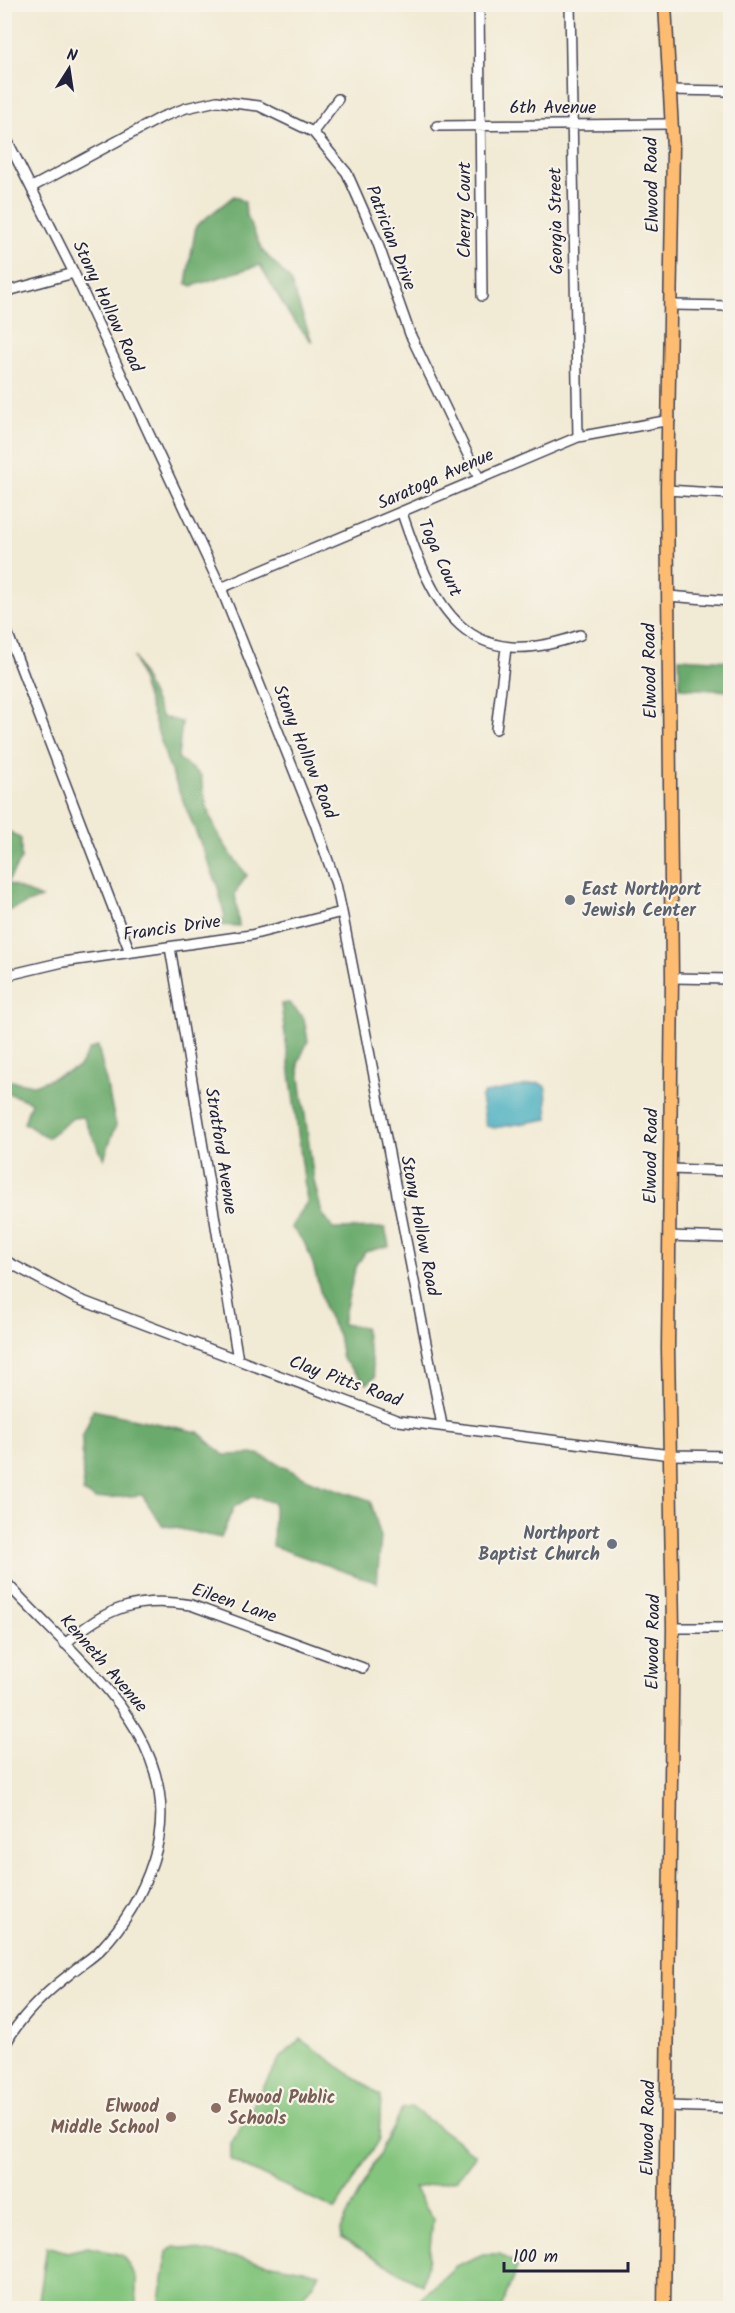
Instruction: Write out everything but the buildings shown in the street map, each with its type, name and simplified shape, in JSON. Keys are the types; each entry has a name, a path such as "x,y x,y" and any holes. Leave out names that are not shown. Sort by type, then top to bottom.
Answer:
{"main road":[{"name":"Elwood Road","path":"664,2308 673,1628 669,1236 672,978 667,490 673,148 665,4"}],"street":[{"name":"Cherry Court","path":"479,4 482,296"},
{"name":"Georgia Street","path":"570,4 578,436"},
{"path":"668,90 730,91"},
{"path":"313,132 338,99"},
{"name":"Patrician Drive","path":"32,187 162,117 186,108 217,101 259,106 313,132 347,173 377,241 391,288 410,334 479,478"},
{"name":"6th Avenue","path":"437,126 670,124"},
{"name":"Stony Hollow Road","path":"4,134 74,273 221,588 316,826 342,912 442,1425"},
{"path":"4,292 74,273"},
{"path":"672,305 730,306"},
{"name":"Saratoga Avenue","path":"221,588 402,513 578,436 670,420"},
{"path":"667,490 730,494"},
{"name":"Toga Court","path":"402,513 413,547 438,602 465,631 506,648 557,644 580,635"},
{"path":"668,596 730,601"},
{"path":"4,624 130,952"},
{"path":"496,729 506,648"},
{"name":"Francis Drive","path":"4,976 63,962 251,935 342,912"},
{"name":"Stratford Avenue","path":"170,947 238,1360"},
{"path":"672,978 730,979"},
{"path":"670,1169 730,1171"},
{"path":"669,1236 730,1238"},
{"name":"Clay Pitts Road","path":"4,1260 75,1298 399,1421 671,1455 730,1456"},
{"name":"Kenneth Avenue","path":"4,1580 65,1644 122,1709 147,1748 160,1787 162,1825 151,1866 130,1912 99,1952 34,2005 4,2047"},
{"name":"Eileen Lane","path":"65,1644 84,1627 124,1606 145,1602 171,1602 191,1605 363,1668"},
{"path":"673,1628 730,1628"},
{"path":"668,2106 730,2108"}],"green space":[{"path":"234,196 245,202 246,214 262,250 290,280 312,342 290,316 260,265 192,286 186,283 196,226"},
{"path":"134,657 162,717 182,722 178,758 201,776 206,805 216,829 229,852 247,875 235,893 239,926 217,925 225,917 217,884 168,764"},
{"path":"679,658 730,661 730,691 680,688"},
{"path":"9,831 21,839 21,859 7,883 41,898 5,912 5,837"},
{"path":"289,1003 304,1018 308,1041 298,1063 314,1181 322,1213 333,1229 385,1228 389,1246 365,1252 355,1269 342,1324 364,1327 375,1377 367,1384 342,1359 338,1335 325,1310 313,1264 304,1242 291,1227 307,1202 281,1004"},
{"path":"98,1046 116,1125 104,1159 83,1117 73,1118 47,1138 24,1123 31,1102 5,1092 5,1080 34,1085 79,1067 89,1050"},
{"path":"93,1410 198,1432 224,1455 258,1454 314,1482 370,1500 381,1537 377,1583 273,1546 274,1503 253,1496 234,1507 221,1538 162,1525 142,1495 95,1499 83,1492 82,1438"},
{"path":"300,2039 381,2096 379,2139 335,2210 231,2160 231,2144 279,2060"},
{"path":"411,2107 476,2155 456,2180 414,2188 433,2218 429,2258 422,2285 341,2238 340,2230 402,2109"},
{"path":"47,2246 67,2252 88,2247 122,2255 136,2277 136,2308 38,2308"},
{"path":"175,2246 320,2273 295,2308 159,2308 167,2252"},
{"path":"483,2254 500,2254 518,2265 501,2308 412,2307 456,2266"}],"water":[{"path":"539,1083 546,1087 548,1119 494,1128 486,1126 481,1098 485,1093"}],"place":[{"name":"East Northport Jewish Center","path":"570,900"},
{"name":"Northport Baptist Church","path":"612,1544"},
{"name":"Elwood Public Schools","path":"216,2108"},
{"name":"Elwood Middle School","path":"171,2117"}]}
